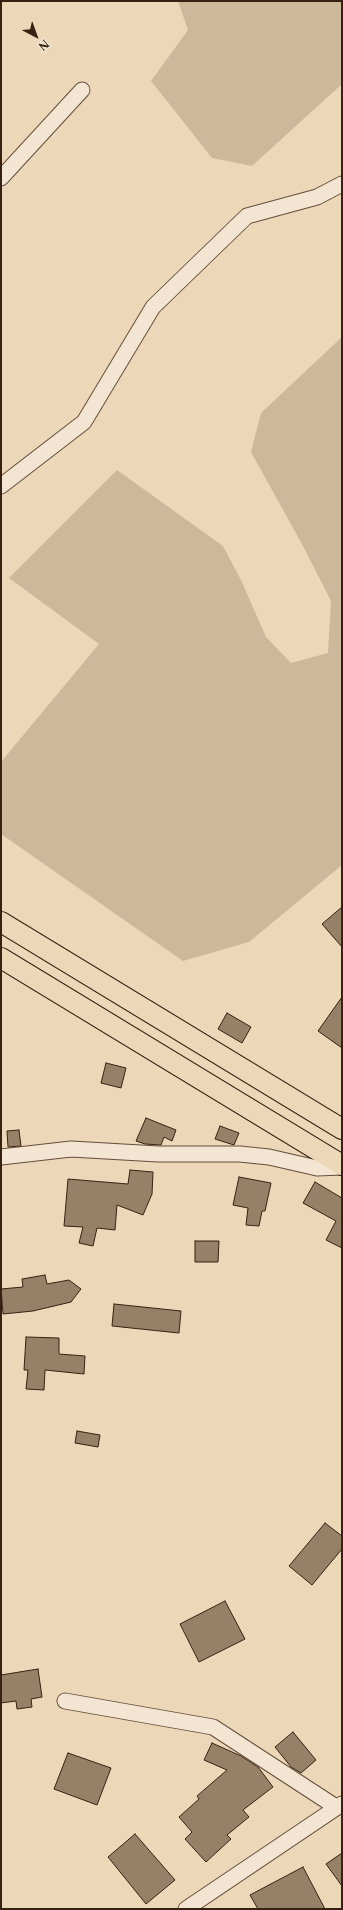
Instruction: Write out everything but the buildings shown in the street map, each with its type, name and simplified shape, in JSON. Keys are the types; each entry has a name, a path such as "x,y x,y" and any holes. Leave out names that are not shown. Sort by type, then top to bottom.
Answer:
{"main road":[{"path":"1,922 342,1128"},
{"path":"1,958 342,1166"}],"street":[{"path":"1,178 82,90"},
{"path":"1,486 84,422 153,307 247,216 317,197 342,184"},
{"path":"1,1157 72,1149 158,1154 240,1154 269,1157 317,1168 342,1166"},
{"path":"65,1701 214,1727 339,1805 186,1909"}],"shaded area":[{"path":"178,1 342,1 342,84 252,166 212,158 151,81 188,30"},
{"path":"342,337 342,865 249,942 183,961 1,834 1,762 99,644 9,578 117,470 223,546 241,580 266,637 291,663 328,653 331,601 303,546 251,452 261,413"}]}
